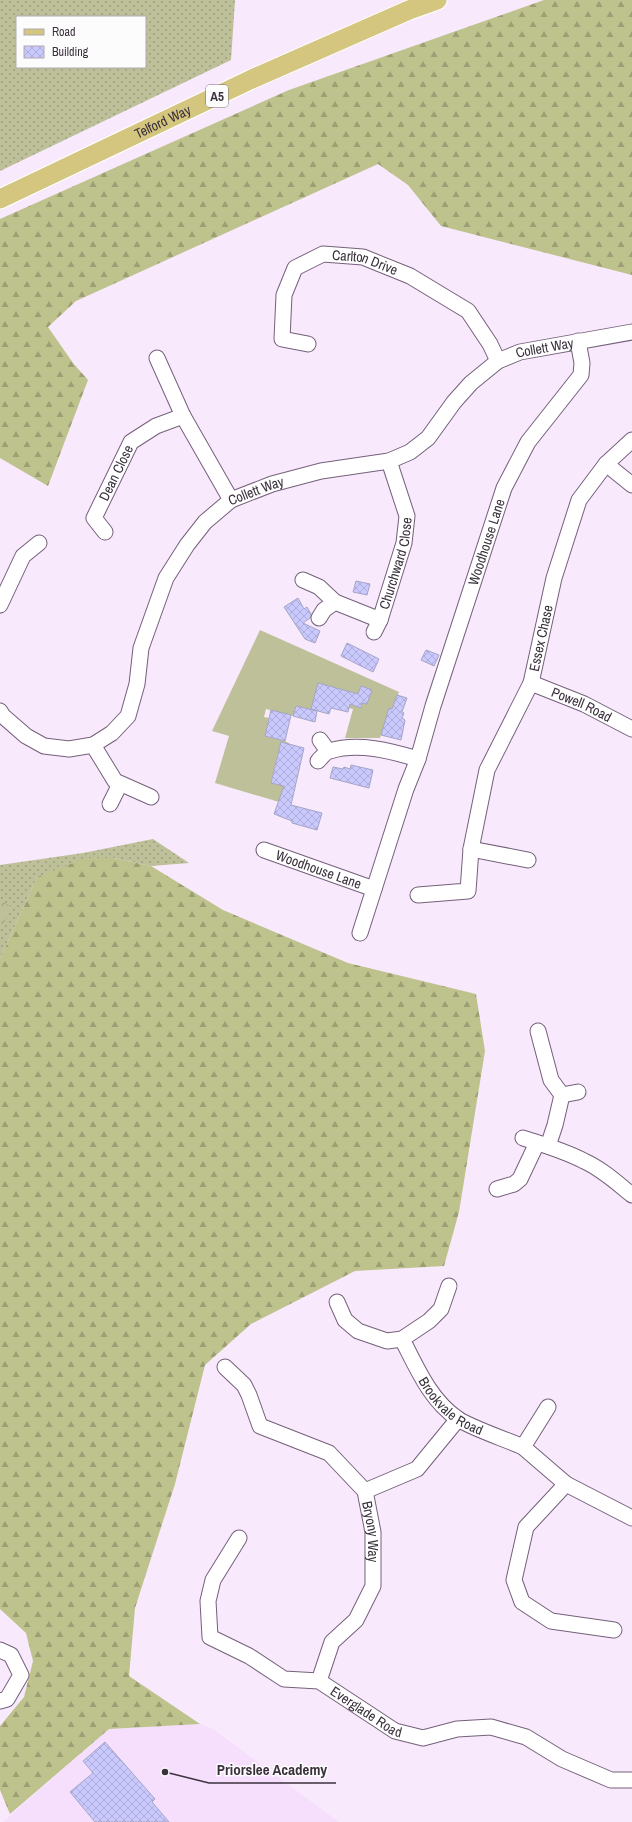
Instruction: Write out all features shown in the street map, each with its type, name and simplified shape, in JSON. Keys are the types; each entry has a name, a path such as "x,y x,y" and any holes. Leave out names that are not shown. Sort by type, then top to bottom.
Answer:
{"main road":[{"name":"Telford Way","path":"0,199 252,80 409,10 437,0"}],"street":[{"name":"Carlton Drive","path":"308,344 282,339 284,295 295,268 323,254 363,257 410,276 468,311 490,344 498,361"},
{"name":"Collett Way","path":"1,716 26,736 44,746 69,749 93,745 112,733 128,716 137,684 142,648 166,578 187,545 205,522 231,500 272,484 321,471 390,461 410,452 428,438 454,402 471,383 498,361 520,352 632,332"},
{"name":"Woodhouse Lane","path":"360,933 404,796 418,759 438,691 504,488 528,442 581,375 582,363 578,341"},
{"path":"157,358 183,416 231,500"},
{"name":"Dean Close","path":"105,532 94,518 131,442 156,426 183,416"},
{"name":"Essex Chase","path":"418,895 468,890 472,849 487,770 530,683 554,578 579,500 606,464 632,440"},
{"name":"Churchward Close","path":"334,602 348,608 377,626 404,543 407,516 390,461"},
{"path":"606,464 632,485"},
{"path":"0,605 23,556 39,543"},
{"path":"303,580 319,587 334,602 324,610 319,618"},
{"name":"Powell Road","path":"530,683 584,704 632,729"},
{"path":"93,745 115,781 150,797"},
{"path":"322,751 352,748 386,750 418,759"},
{"path":"110,804 120,784"},
{"path":"472,849 528,860"},
{"name":"Woodhouse Lane","path":"264,850 374,889"},
{"path":"497,1189 514,1184 520,1179 536,1142 555,1125 562,1095 551,1080 538,1031"},
{"path":"562,1095 578,1092"},
{"path":"536,1142 584,1161 601,1171 632,1195"},
{"path":"337,1302 345,1320 358,1331 387,1341 402,1339 436,1315 445,1302 449,1286"},
{"name":"Brookvale Road","path":"402,1339 428,1388 441,1405 458,1419 523,1447 566,1484 632,1518"},
{"name":"Bryony Way","path":"225,1367 244,1385 250,1395 260,1426 329,1453 365,1491 373,1532 373,1586 356,1620 332,1642 320,1681"},
{"path":"523,1447 548,1408"},
{"path":"365,1491 417,1469 458,1419"},
{"path":"566,1484 526,1527 514,1580 522,1602 551,1621 614,1630"},
{"name":"Everglade Road","path":"239,1538 213,1580 208,1601 210,1637 249,1656 284,1679 320,1681 395,1731 423,1738 457,1729 491,1727 526,1737 562,1759 611,1780 632,1780"},
{"path":"0,1650 11,1655 21,1675 7,1699 0,1701"}],"shaded area":[{"path":"200,1724 213,1729 339,1822 3,1822 109,1729"}],"green space":[{"path":"0,0 235,0 231,60 0,171"},
{"path":"544,0 632,0 632,275 441,226 408,185 378,164 76,301 48,327 73,363 88,380 48,486 0,458 0,219 289,90"},
{"path":"260,630 399,692 392,709 389,709 380,738 345,738 353,709 349,708 352,696 317,711 296,706 293,716 266,709 264,717 269,718 265,736 285,741 292,745 278,754 271,782 287,780 279,802 215,783 229,736 212,731"},
{"path":"153,839 189,863 151,866 113,858 37,877 0,959 0,865 83,853"},
{"path":"86,858 113,858 151,866 223,910 348,963 476,994 485,1051 459,1212 444,1266 355,1271 251,1324 205,1365 175,1484 135,1608 129,1676 200,1724 109,1729 10,1814 0,1790 0,1726 24,1697 33,1661 26,1633 0,1609 0,959 37,877"},
{"path":"0,901 12,907 0,931"}],"building":[{"path":"356,581 370,584 367,595 353,592"},
{"path":"298,598 304,609 307,607 311,614 310,618 303,623 320,631 315,643 305,639 284,607"},
{"path":"347,643 379,659 373,672 341,656"},
{"path":"426,650 439,655 434,666 421,660"},
{"path":"318,683 358,694 361,686 372,690 367,704 362,703 361,708 350,704 348,712 331,708 329,714 311,709"},
{"path":"397,695 407,698 402,712 404,713 402,718 405,720 401,740 381,735 389,708 392,709"},
{"path":"296,706 317,711 315,722 293,716"},
{"path":"271,710 291,715 285,741 265,736"},
{"path":"281,742 304,748 291,805 322,813 317,830 292,823 292,821 274,814 284,786 271,783"},
{"path":"351,765 373,770 369,788 330,778 333,767 343,769 344,767 350,769"},
{"path":"105,1742 155,1799 152,1802 169,1822 95,1822 70,1792 93,1773 83,1761"}],"place":[{"name":"Priorslee Academy","path":"165,1772"}]}
